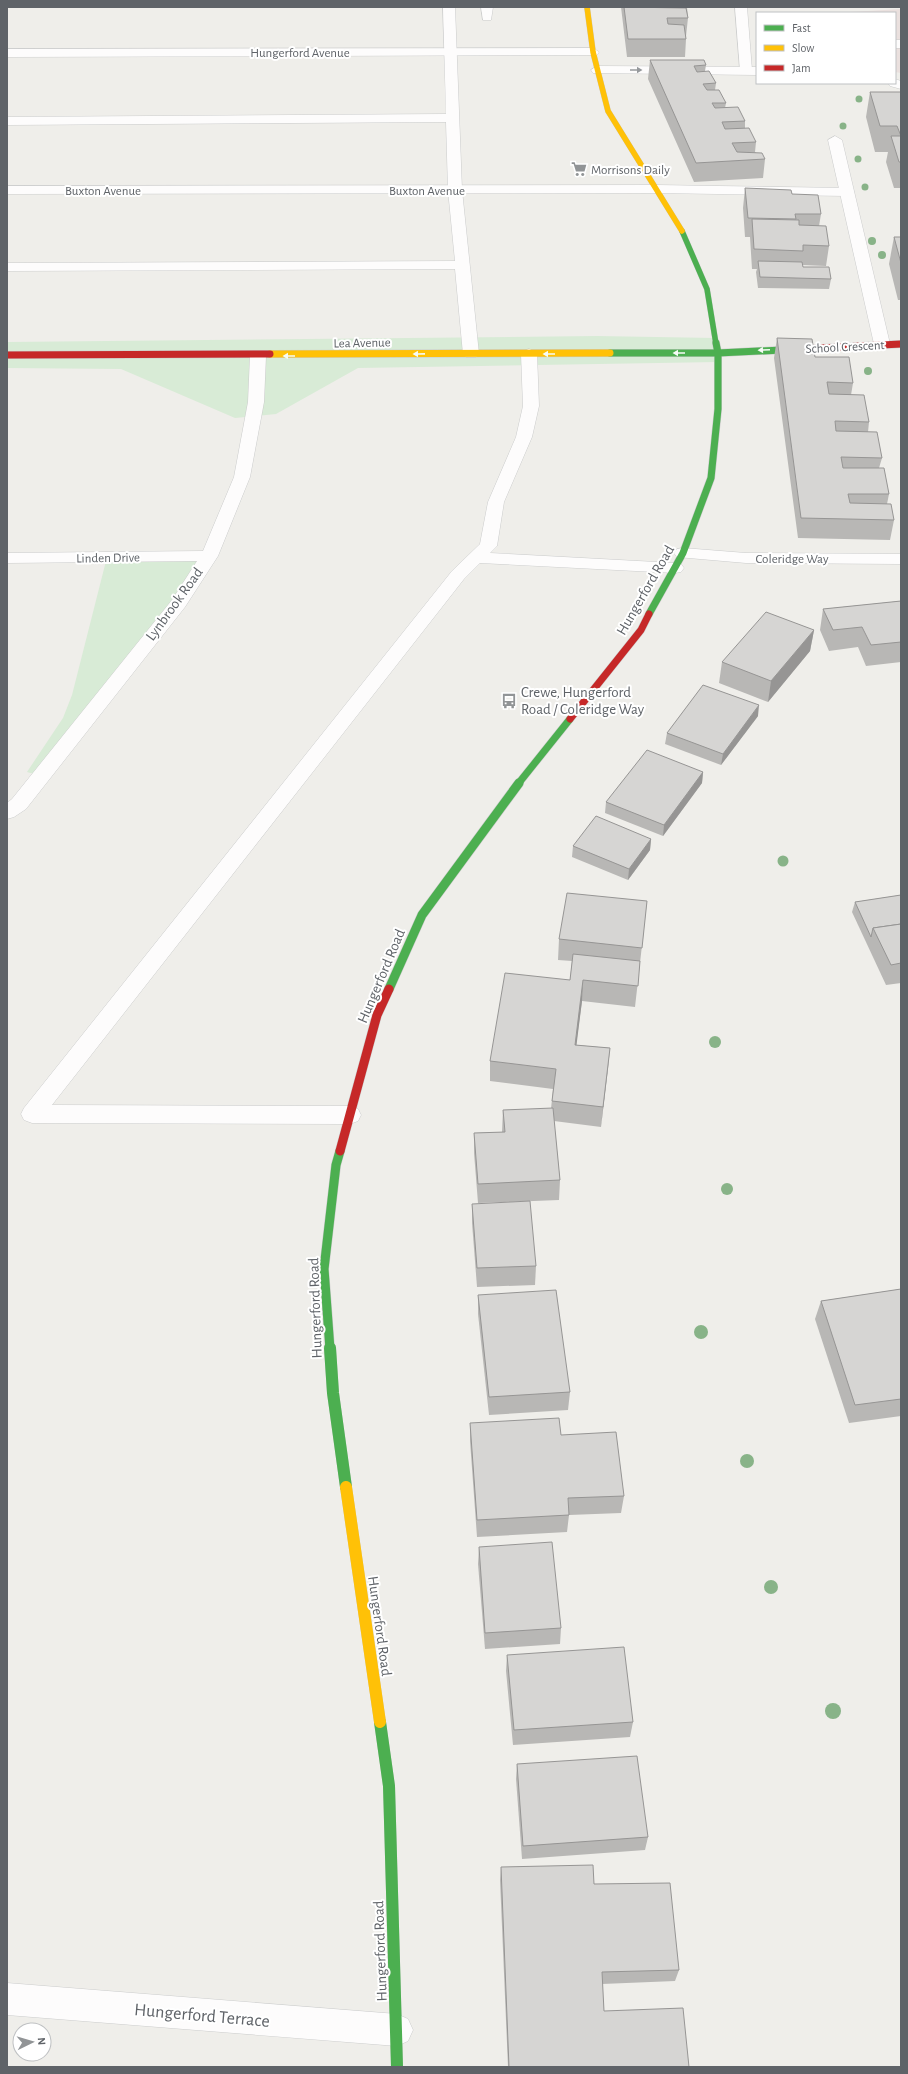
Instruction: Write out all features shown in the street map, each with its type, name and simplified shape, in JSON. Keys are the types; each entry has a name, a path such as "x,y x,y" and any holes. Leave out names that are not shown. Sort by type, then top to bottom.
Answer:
{"street":[{"path":"449,7 455,190 471,354"},
{"name":"Hungerford Road","path":"397,2067 389,1786 333,1393 324,1269 336,1165 377,1015 422,915 504,802 641,630 684,553 711,478 718,409 718,353 707,289 681,228 608,111 593,52 587,7"},
{"path":"597,70 752,70 741,7"},
{"name":"Hungerford Avenue","path":"7,53 450,51 593,52"},
{"path":"7,121 453,118"},
{"path":"835,140 882,344"},
{"name":"Buxton Avenue","path":"7,190 656,189 847,192"},
{"path":"7,267 463,265"},
{"name":"School Crescent","path":"718,353 901,344"},
{"name":"Lea Avenue","path":"7,355 258,356 718,353"},
{"path":"350,1115 32,1114 453,582 488,546 496,502 524,437 531,406 529,354"},
{"name":"Lynbrook Road","path":"7,812 19,804 179,603 209,556 242,477 256,402 258,356"},
{"name":"Coleridge Way","path":"684,553 746,558 901,559"},
{"name":"Linden Drive","path":"7,558 209,556"},
{"path":"476,558 675,568"},
{"name":"Hungerford Terrace","path":"7,1999 397,2030"}],"shaded area":[{"path":"901,9 901,73 896,72 896,12 851,12"}],"green space":[{"path":"597,336 715,338 718,362 358,368 276,414 235,418 121,369 7,368 7,342"},
{"path":"209,556 41,776 27,772 63,718 72,695 107,557"}],"building":[{"path":"624,7 686,8 688,18 667,18 668,24 684,25 686,39 628,39"},
{"path":"650,60 704,60 706,65 694,66 697,72 709,71 716,83 703,84 707,90 719,90 726,103 712,103 715,108 738,107 745,121 722,122 725,129 749,128 756,142 732,143 737,152 762,153 765,159 696,163"},
{"path":"870,92 901,92 901,136 897,126 880,126"},
{"path":"891,136 901,136 901,162 899,162"},
{"path":"745,188 791,190 792,194 818,195 821,214 795,214 796,219 748,218"},
{"path":"752,219 799,220 799,225 826,226 829,246 803,245 803,251 754,249"},
{"path":"894,237 901,237 901,263"},
{"path":"758,261 802,262 803,267 829,267 831,279 760,277"},
{"path":"777,338 812,339 815,357 849,357 853,383 827,382 829,394 864,395 869,422 835,421 836,431 877,432 882,458 841,457 843,468 884,468 889,494 848,494 850,503 891,504 894,520 801,518"},
{"path":"901,601 901,642 871,645 862,627 833,630 823,609"},
{"path":"766,612 814,630 771,681 722,662"},
{"path":"703,685 759,705 723,754 667,733"},
{"path":"647,750 703,772 664,825 606,802"},
{"path":"596,816 651,839 629,869 573,846"},
{"path":"567,893 647,901 642,948 559,939"},
{"path":"901,895 901,924 873,928 871,937 855,902"},
{"path":"901,924 901,963 891,965 873,928"},
{"path":"573,954 640,961 638,986 583,980 575,1045 610,1048 603,1107 552,1101 556,1069 490,1061 505,973 570,980"},
{"path":"553,1108 560,1180 478,1184 474,1133 505,1132 503,1110"},
{"path":"530,1201 536,1266 477,1268 472,1204"},
{"path":"901,1289 901,1399 855,1405 821,1301"},
{"path":"556,1290 570,1392 489,1397 478,1295"},
{"path":"559,1418 561,1435 616,1432 624,1496 568,1498 569,1515 477,1520 470,1423"},
{"path":"552,1542 561,1628 485,1633 479,1547"},
{"path":"624,1647 633,1722 514,1730 507,1655"},
{"path":"637,1756 648,1837 523,1846 517,1764"},
{"path":"593,1865 594,1884 670,1883 679,1970 602,1972 604,2011 683,2008 689,2067 509,2067 501,1867"}],"traffic: fast":[{"path":"649,614 683,553 711,478 718,409 718,353 707,289 682,231"},
{"path":"610,353 718,353 803,349"},
{"path":"389,989 422,915 504,802 570,719"},
{"path":"340,1151 336,1165 324,1269 333,1393 346,1487"},
{"path":"380,1722 389,1786 397,2067"}],"traffic: slow":[{"path":"587,7 593,52 608,111 682,231"},
{"path":"270,354 610,353"},
{"path":"346,1487 380,1722"}],"traffic: jam":[{"path":"803,349 901,344"},
{"path":"7,355 270,354"},
{"path":"570,719 641,630 649,614"},
{"path":"340,1151 377,1015 389,989"}],"place":[{"name":"Morrisons Daily","path":"579,169"},
{"name":"Crewe, Hungerford Road / Coleridge Way","path":"509,701"}]}
